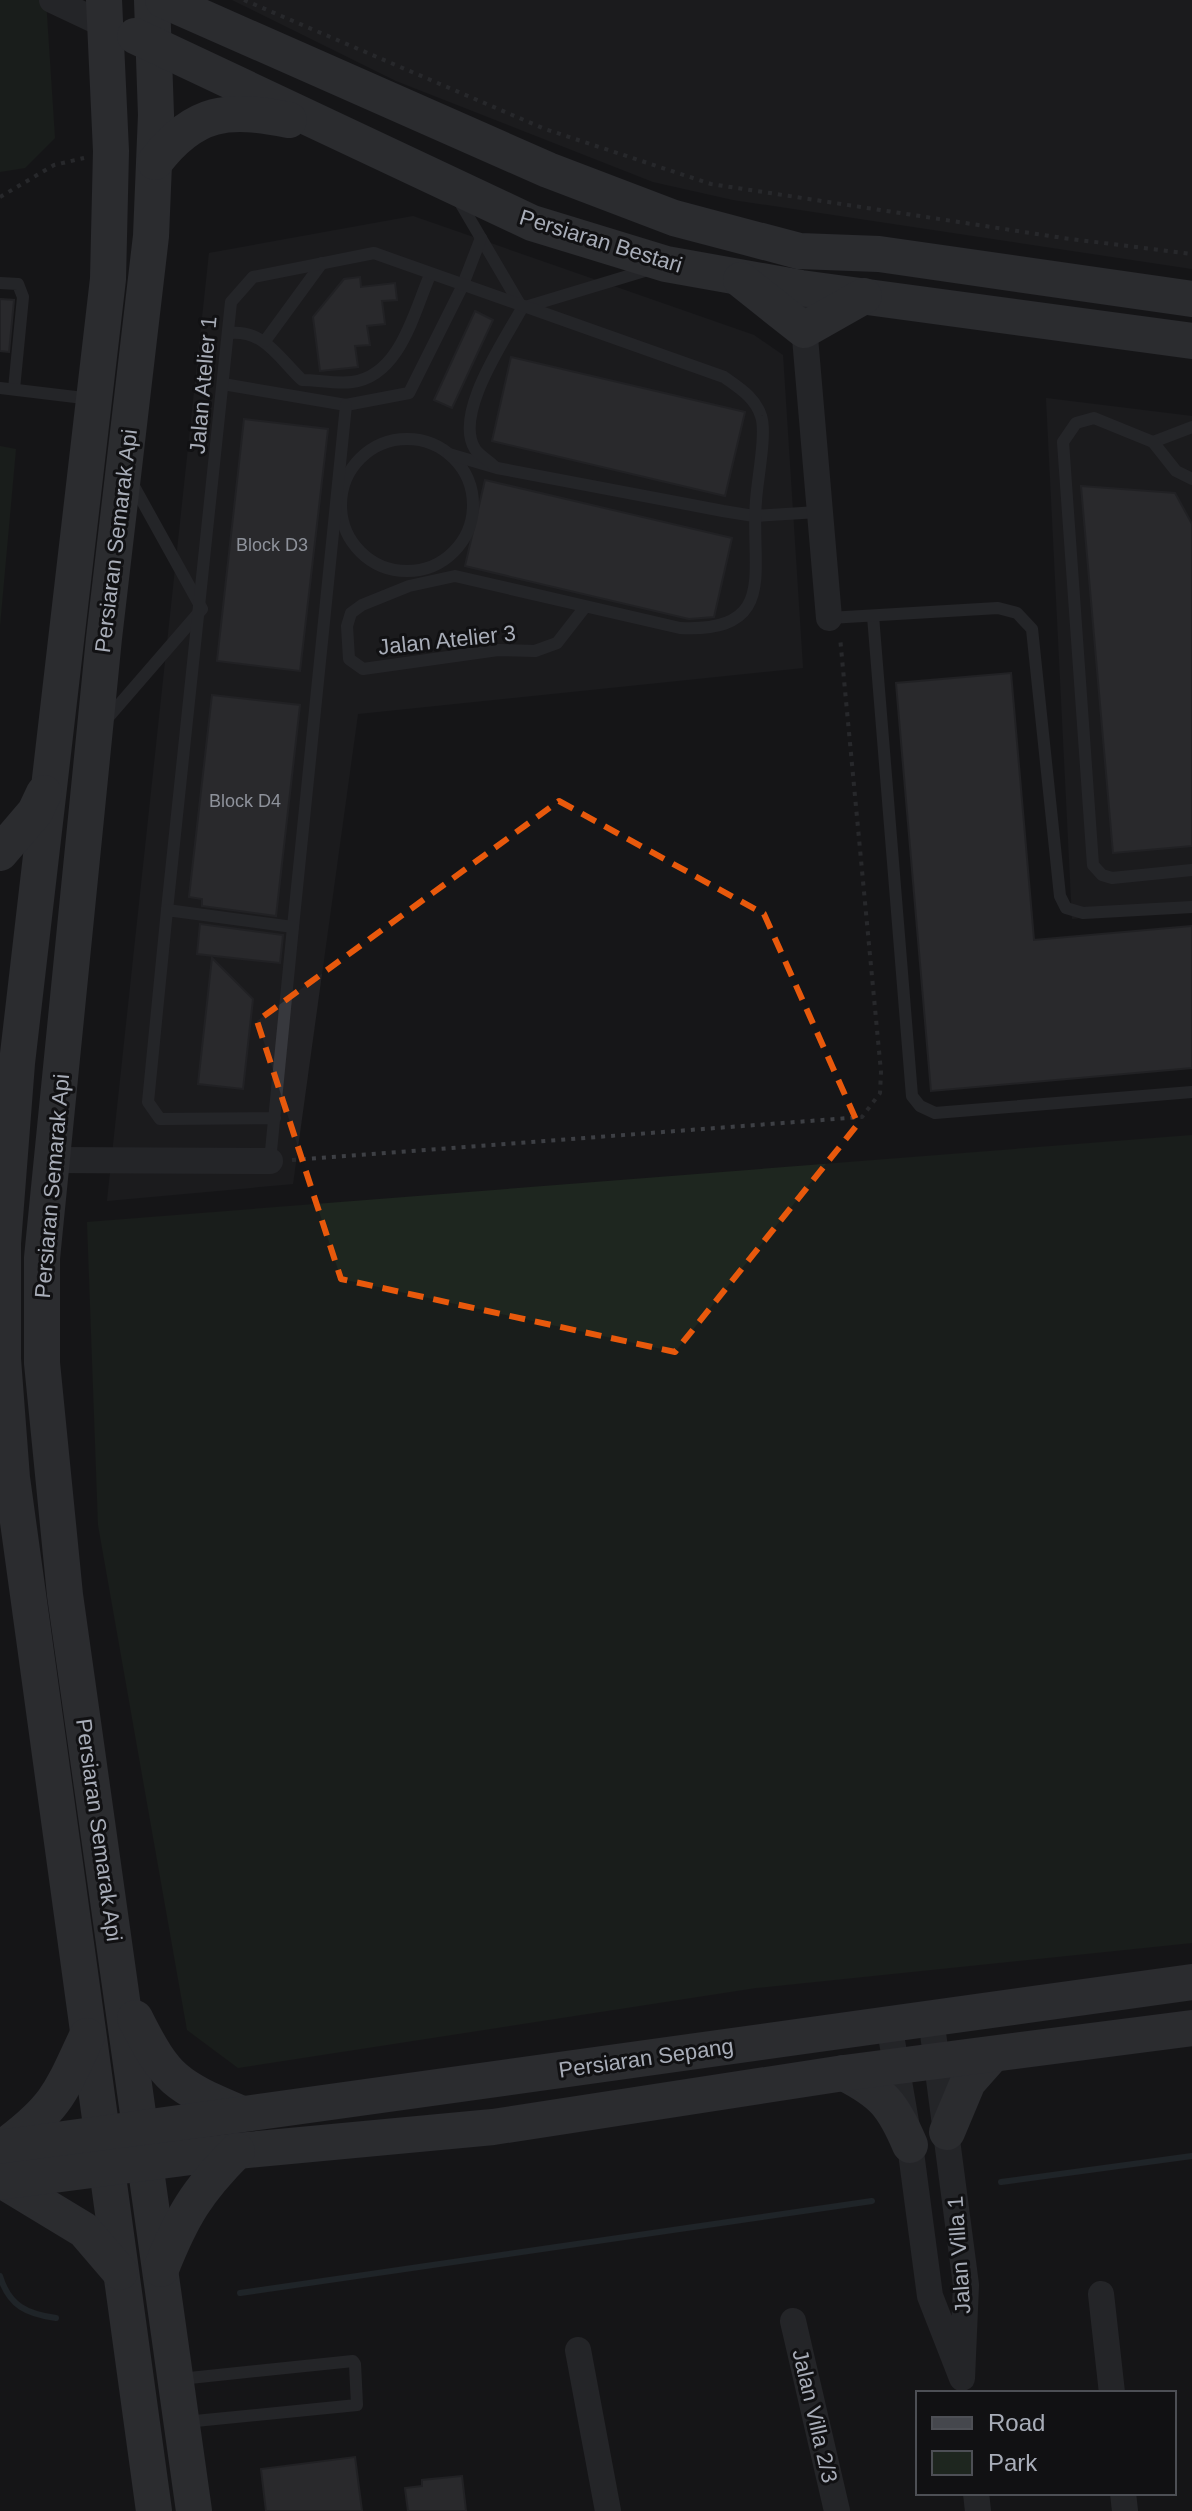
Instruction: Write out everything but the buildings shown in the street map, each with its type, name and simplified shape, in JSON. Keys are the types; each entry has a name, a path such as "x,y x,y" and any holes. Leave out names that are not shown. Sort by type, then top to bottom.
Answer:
{"main road":[{"name":"Persiaran Semarak Api","path":"152,0 155,162 141,344 93,735 54,1160 42,1258 42,1363 50,1468 194,2511"},
{"name":"Persiaran Bestari","path":"163,0 548,170 674,218 799,251 879,254 1192,299"},
{"name":"Persiaran Bestari","path":"105,12 153,43 322,127 532,223 666,264 801,288 1192,341"},
{"name":"Persiaran Semarak Api","path":"105,12 111,151 108,279 47,787 15,1093 3,1243 3,1359 12,1478 99,2133 154,2511"},
{"path":"155,162 175,136 208,116 249,113 322,127"},
{"name":"Persiaran Bestari","path":"713,227 831,241 879,254"},
{"path":"737,277 804,330 864,296"},
{"path":"0,853 35,812 47,787"},
{"path":"0,1046 15,1093"},
{"name":"Persiaran Sepang","path":"1,2165 99,2133 140,2126 1192,1982"},
{"path":"121,1991 157,2063 182,2086 240,2113"},
{"name":"Persiaran Sepang","path":"1,2165 104,2169 237,2151 493,2127 844,2073 1192,2028"},
{"path":"87,2036 55,2102 1,2165 84,2230 120,2272"},
{"path":"947,2132 968,2082 991,2056"},
{"path":"844,2073 884,2097 898,2115 910,2145"},
{"path":"160,2272 180,2223 202,2185 237,2151"}],"street":[{"name":"Persiaran Bestari","path":"52,0 105,12"},
{"path":"799,251 829,618"},
{"path":"54,1160 270,1161"},
{"name":"Jalan Villa 1","path":"931,2018 966,2285 963,2386"},
{"name":"Jalan Villa 1","path":"889,2024 910,2145 930,2296 963,2386"},
{"path":"1101,2294 1112,2391"},
{"name":"Jalan Villa 2/3","path":"793,2321 837,2511"},
{"path":"578,2350 608,2511"}],"lane":[{"path":"451,186 522,308"},
{"path":"223,384 346,405 409,393 462,287 481,238"},
{"name":"Jalan Atelier 1","path":"275,1118 160,1119 148,1102 202,609 231,302 253,277 374,253 462,287 724,377 750,396 762,418"},
{"path":"265,341 322,263"},
{"path":"497,468 474,448 470,422 472,401 522,308 666,264"},
{"path":"228,333 246,331 265,341 302,380 353,382 377,374 393,358 430,275"},
{"path":"0,283 18,284 23,297 14,389"},
{"path":"0,388 93,399"},
{"path":"270,1161 346,405"},
{"name":"Jalan Atelier 3","path":"585,607 557,643 535,651 498,650 363,669 349,659 347,626 351,613 362,605 409,586 455,576 680,628 713,630 734,620 751,601 758,558 754,516 762,418"},
{"path":"1192,479 1176,471 1153,442 1094,418 1076,423 1063,442 1093,865 1102,875 1112,878 1192,870"},
{"path":"1153,442 1192,427"},
{"path":"449,454 467,480 473,512 467,534 454,553 435,565 414,572 391,570 371,561 354,545 345,526 341,505 345,484 354,465 370,451 399,440 430,443 449,454 497,468 754,516 818,512"},
{"path":"93,735 202,609 126,472"},
{"path":"829,618 998,608 1017,613 1032,629 1060,896 1066,908 1083,913 1192,907"},
{"path":"873,616 912,1096 920,1106 935,1113 1192,1092"},
{"path":"167,910 293,927"},
{"path":"175,2379 353,2361 355,2364 357,2405 181,2422"}],"path":[{"path":"244,0 545,129 711,184 1063,238 1192,254"},
{"path":"0,197 54,165 111,151"},
{"path":"270,1161 862,1117 880,1093 881,1072 843,642 829,618"}],"highlighted area":[{"path":"559,801 764,914 858,1124 675,1352 341,1279 257,1021"}],"shaded area":[{"path":"232,0 1192,0 1192,269 733,200 653,182 396,81"},
{"path":"413,216 754,335 783,355 803,668 358,714 293,1184 107,1201 209,253"},
{"path":"1046,398 1192,416 1192,905 1072,919"}],"green space":[{"path":"0,0 46,0 55,138 25,168 0,172"},
{"path":"0,446 16,449 0,626"},
{"path":"1192,1135 1192,1943 756,1988 238,2068 187,2030 98,1525 87,1222"}],"waterway":[{"path":"1001,2182 1192,2156"},
{"path":"240,2293 872,2201"},
{"path":"0,2276 8,2295 20,2307 56,2318"}]}
